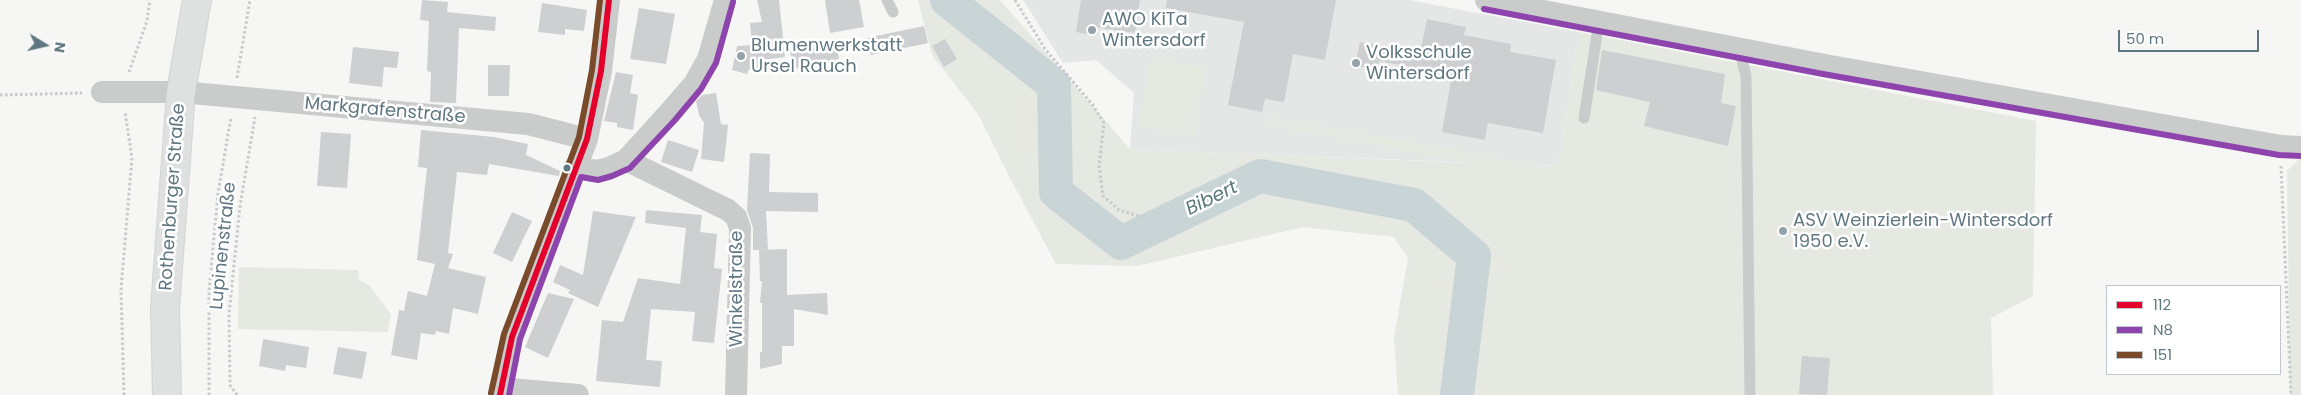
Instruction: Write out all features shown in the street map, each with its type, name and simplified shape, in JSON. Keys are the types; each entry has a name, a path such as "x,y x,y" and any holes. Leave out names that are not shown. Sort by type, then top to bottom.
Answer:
{"main road":[{"name":"Rothenburger Straße","path":"167,395 165,308 181,92 197,0"}],"street":[{"path":"578,395 500,391 512,337 587,139 601,71 609,0"},
{"path":"575,167 597,171 626,160 694,84 708,59 725,0"},
{"path":"1486,0 1739,48 2291,147"},
{"name":"Markgrafenstraße","path":"112,92 181,92 528,124 587,139"},
{"name":"Winkelstraße","path":"626,160 728,210 736,217 740,228 736,395"}],"lane":[{"path":"887,0 893,12"},
{"path":"1584,118 1599,22"},
{"path":"1739,48 1746,76 1750,395"}],"path":[{"path":"124,395 121,289 132,158 112,92 147,21 150,0"},
{"path":"209,395 209,291 218,193 250,0"},
{"path":"1015,0 1045,49 1092,104 1104,123 1099,166 1103,196 1119,210 1142,216"},
{"path":"0,95 112,92"},
{"name":"Lupinenstraße","path":"237,395 230,385 230,314 240,206 258,99"},
{"path":"2291,147 2291,395"}],"shaded area":[{"name":"ASV Weinzierlein-Wintersdorf 1950 e.V.","path":"918,0 1000,0 1130,149 1469,163 1264,125 1266,115 1545,166 1558,166 1579,32 2036,121 2033,296 1991,318 1993,395 1398,395 1394,337 1408,258 1394,237 1303,227 1137,266 1056,264 978,114 932,55"},
{"name":"Volksschule Wintersdorf","path":"1023,0 1409,0 1579,32 1558,166 1130,149 1134,93 1096,60 1063,63"},
{"path":"1150,57 1206,67 1195,137 1138,128"},
{"path":"2301,157 2301,395 2290,395 2287,171"},
{"path":"239,267 358,270 359,280 369,285 391,314 388,332 238,329"}],"building":[{"path":"422,0 448,2 447,12 496,17 495,31 459,28 456,103 430,102 431,72 427,71 429,21 420,20"},
{"path":"757,0 779,0 785,57 761,60 761,69 748,70 747,74 732,70 737,46 752,45 750,23 762,22"},
{"path":"825,0 859,0 864,27 830,33"},
{"path":"1081,0 1140,0 1135,33 1094,27 1093,35 1076,32"},
{"path":"1167,0 1336,0 1325,60 1293,54 1284,102 1265,99 1262,112 1228,105 1244,22 1166,8"},
{"path":"542,3 587,10 584,31 565,29 565,35 538,32"},
{"path":"639,8 675,14 666,64 630,59"},
{"path":"1427,19 1466,27 1464,35 1511,44 1510,52 1556,60 1543,133 1488,123 1485,140 1442,132 1452,75 1379,61 1377,70 1355,66 1360,42 1420,53"},
{"path":"924,26 928,43 871,55 867,38"},
{"path":"945,39 957,59 944,67 932,46"},
{"path":"836,42 839,59 794,69 790,51"},
{"path":"353,47 399,52 397,68 384,67 382,87 349,83"},
{"path":"1602,50 1725,74 1721,103 1736,106 1728,146 1644,126 1650,102 1596,90"},
{"path":"488,65 510,65 509,96 488,96"},
{"path":"616,72 633,75 630,93 638,95 633,130 617,127 617,123 604,121"},
{"path":"716,93 721,124 728,125 724,162 701,159 704,123 699,115 696,101 702,95"},
{"path":"421,130 494,137 528,144 526,155 560,171 559,176 489,164 487,175 457,172 448,253 453,254 448,268 486,277 478,314 453,308 449,334 436,331 435,335 421,333 417,360 391,355 399,310 404,311 408,291 427,296 435,264 417,260 427,168 418,167"},
{"path":"321,132 351,134 347,188 317,186"},
{"path":"668,140 699,150 692,172 661,162"},
{"path":"750,153 770,154 769,192 818,193 818,212 766,211 768,250 753,250 753,228 747,210"},
{"path":"646,210 702,215 700,232 717,234 714,268 722,269 714,343 692,341 695,312 651,309 646,360 662,361 660,387 596,381 602,320 623,322 638,278 680,284 686,228 645,223"},
{"path":"593,211 636,217 598,307 568,293 570,290 553,282 560,265 583,275"},
{"path":"512,212 532,221 512,262 493,253"},
{"path":"787,249 787,295 827,293 828,315 794,309 794,346 782,346 782,364 760,369 760,352 762,352 762,303 760,303 762,281 760,281 759,250"},
{"path":"548,293 574,299 548,358 525,347"},
{"path":"263,339 309,347 306,368 286,365 285,371 259,366"},
{"path":"338,347 367,352 362,379 333,374"},
{"path":"1802,356 1830,358 1827,395 1799,394"}],"waterway":[{"name":"Bibert","path":"947,0 1054,85 1056,192 1121,243 1260,176 1414,205 1474,256 1457,395"}],"transit line":[{"name":"151","path":"491,393 504,334 579,137 592,70 600,0"},
{"name":"112","path":"500,395 512,337 587,139 601,71 609,0"},
{"name":"N8","path":"509,395 520,339 581,177 598,180 630,168 675,120 701,89 716,63 733,2"},
{"name":"N8","path":"1484,9 1823,74 2279,155 2301,156"}],"place":[{"name":"AWO KiTa Wintersdorf","path":"1092,30"},
{"name":"Blumenwerkstatt Ursel Rauch","path":"741,56"},
{"name":"Volksschule Wintersdorf","path":"1356,63"},
{"name":"ASV Weinzierlein-Wintersdorf 1950 e.V.","path":"1783,231"}]}
